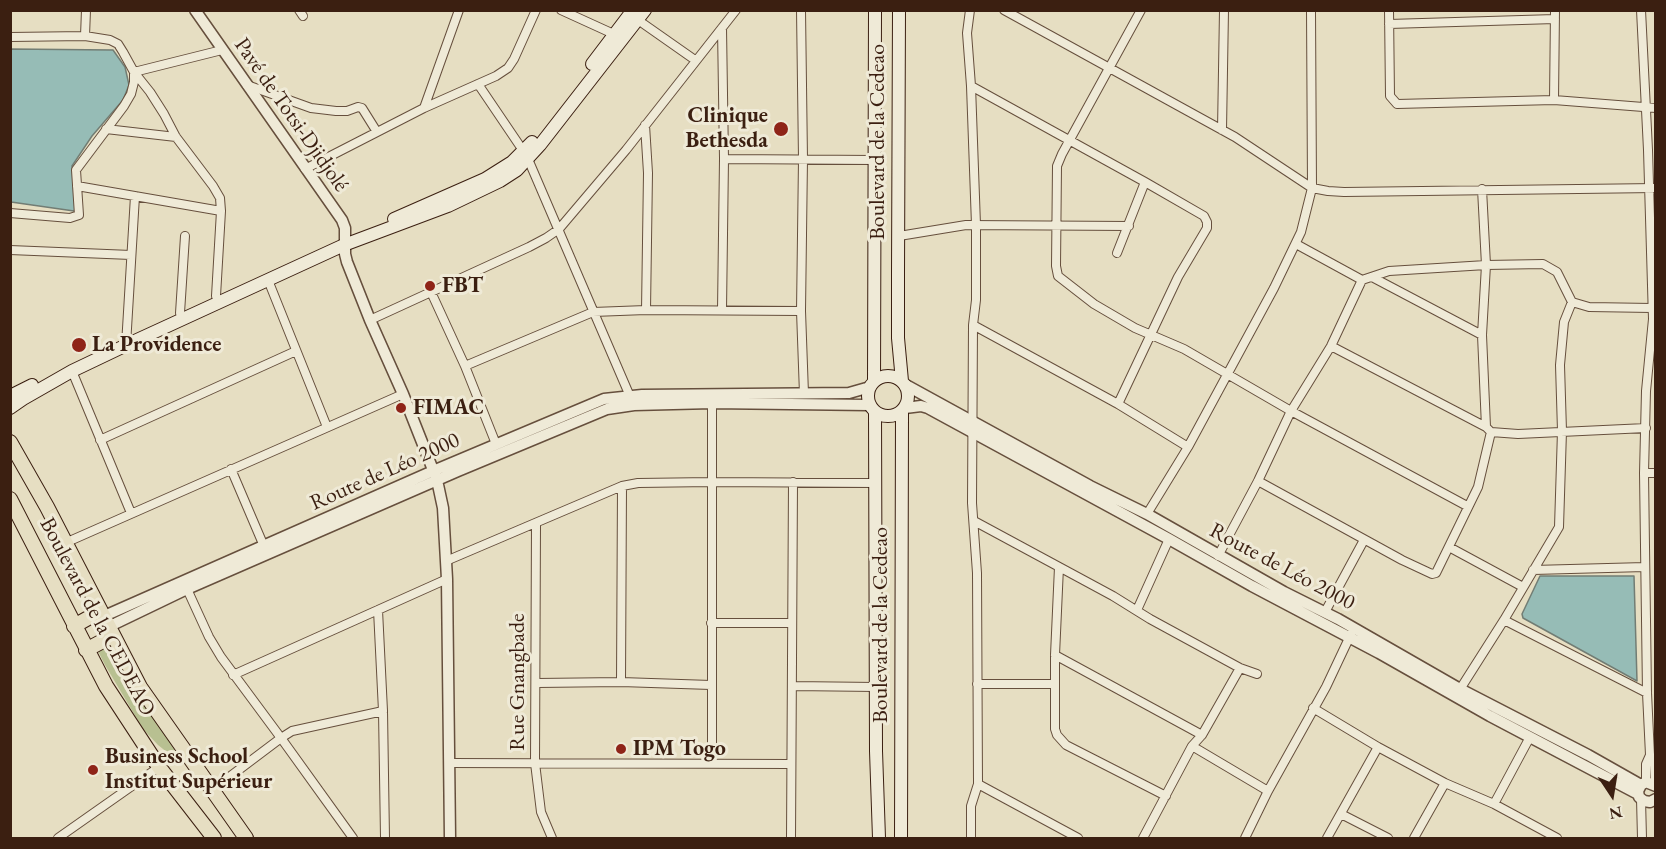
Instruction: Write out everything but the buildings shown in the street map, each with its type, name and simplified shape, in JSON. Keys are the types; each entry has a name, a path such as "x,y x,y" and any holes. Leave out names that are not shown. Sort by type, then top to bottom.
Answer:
{"main road":[{"name":"Boulevard de la Cedeao","path":"872,384 875,10"},
{"name":"Boulevard de la Cedeao","path":"899,10 898,338 903,383"},
{"path":"10,408 72,371 180,313 485,179 526,155 638,14"},
{"path":"10,396 126,341 268,280 345,240"},
{"path":"891,376 903,383 909,396 903,410 889,417 872,409 868,399 872,384 879,378 891,376"},
{"name":"Boulevard de la Cedeao","path":"872,409 876,483 876,687 880,838"},
{"name":"Boulevard de la Cedeao","path":"900,838 903,410"},
{"path":"10,442 24,463 105,623 148,701 246,838"},
{"name":"Boulevard de la CEDEAO","path":"10,499 86,650 122,713 159,767 214,838"},
{"path":"74,626 105,623"},
{"path":"86,650 105,623"},
{"path":"880,838 891,835 900,838"}],"street":[{"path":"85,36 86,10"},
{"name":"Pavé de Totsi-Djidjolé","path":"195,10 342,220 347,262 435,476 443,508 447,579 450,838"},
{"path":"424,108 459,10"},
{"path":"305,169 508,68 536,10"},
{"path":"561,10 619,37"},
{"path":"370,320 546,238 559,229 591,193 736,10"},
{"path":"801,10 803,159 801,311 804,394"},
{"path":"970,10 967,33 976,225 973,428 977,573 978,784 971,806 971,838"},
{"path":"1004,10 1222,130 1312,188 1344,192 1652,188"},
{"path":"1141,10 1057,166 1056,266 1058,276 1094,304 1135,328 1184,349 1226,375 1467,506"},
{"path":"1222,130 1224,10"},
{"path":"1147,514 1188,447 1301,232 1312,188 1311,10"},
{"path":"1389,10 1390,96 1397,104 1554,100 1656,108"},
{"path":"1471,10 1471,21"},
{"path":"1641,10 1652,188 1652,308 1654,319 1646,391 1644,473 1647,693 1650,755 1654,765 1644,838"},
{"path":"638,14 695,60"},
{"path":"1389,24 1555,15 1554,100"},
{"path":"722,28 724,159 722,310"},
{"path":"10,37 85,36 110,40 118,44 134,72 165,114 176,137 220,198 216,296"},
{"path":"134,72 222,50"},
{"path":"10,213 76,218 79,211 76,170 131,94 134,72"},
{"path":"478,84 526,155 632,400"},
{"path":"246,85 311,108 346,111 362,108 377,132"},
{"path":"971,86 1070,139 1204,216 1208,228 1178,277 1118,404"},
{"path":"645,125 648,173 646,310"},
{"path":"106,129 176,137"},
{"path":"724,159 875,160"},
{"path":"1117,253 1145,182"},
{"path":"77,186 221,211"},
{"path":"1258,481 1364,540 1432,574 1436,573 1480,480 1488,430 1482,335 1486,265 1482,189"},
{"path":"126,341 135,196"},
{"path":"899,236 976,225 1129,226"},
{"path":"180,313 185,237"},
{"path":"1296,244 1362,280 1389,271 1543,264 1557,272 1572,302 1589,307 1652,308"},
{"path":"10,250 131,255"},
{"path":"1372,277 1482,335"},
{"path":"268,280 327,427"},
{"path":"1218,556 1258,481 1291,411 1331,346 1362,280"},
{"path":"431,292 465,366 496,444"},
{"path":"1458,693 1559,528 1562,431 1560,365 1564,322 1572,302"},
{"path":"465,366 593,312 801,311"},
{"path":"973,326 1118,404 1188,447"},
{"path":"1331,346 1488,430 1518,434 1646,428"},
{"path":"100,440 296,351"},
{"path":"72,371 131,513"},
{"name":"Route de Léo 2000","path":"903,383 973,428 1252,586 1352,633 1530,737 1649,793"},
{"name":"Route de Léo 2000","path":"435,476 496,444 604,399 849,393 872,384"},
{"path":"1646,391 1656,394"},
{"path":"65,543 403,394"},
{"path":"712,398 712,763"},
{"name":"Route de Léo 2000","path":"712,398 872,409"},
{"name":"Route de Léo 2000","path":"105,623 435,476 632,400"},
{"name":"Route de Léo 2000","path":"903,410 921,406 928,408 1147,514 1218,556 1325,612 1352,633"},
{"path":"231,469 266,550"},
{"path":"1644,473 1656,473"},
{"path":"791,838 793,482"},
{"path":"446,561 622,486 638,483 876,483"},
{"path":"621,682 622,486"},
{"path":"974,521 1240,668 1257,674"},
{"name":"Rue Gnangbade","path":"536,524 535,763 541,812 552,838"},
{"path":"1137,610 1169,539"},
{"path":"1325,612 1364,540"},
{"path":"1449,547 1523,587"},
{"name":"Route de Léo 2000","path":"105,623 187,589 266,550"},
{"path":"1646,554 1656,554"},
{"path":"1059,567 1054,684 1055,729 1063,742 1166,796"},
{"path":"1533,570 1645,567"},
{"path":"233,675 447,579"},
{"path":"187,589 209,637 233,675 353,838"},
{"path":"378,610 383,711 385,838"},
{"path":"1504,620 1647,693"},
{"path":"711,623 792,623"},
{"path":"1245,838 1268,791 1326,687 1352,633"},
{"path":"1055,655 1202,735"},
{"path":"1143,838 1192,746 1202,735 1240,668"},
{"path":"537,683 621,682 711,685"},
{"path":"977,684 1054,684"},
{"path":"792,686 876,687"},
{"name":"Route de Léo 2000","path":"1458,693 1588,755 1649,793"},
{"path":"1313,708 1377,747 1445,783 1494,804 1557,838"},
{"path":"212,790 292,731 383,711"},
{"path":"1494,804 1530,737"},
{"path":"1192,746 1268,791"},
{"path":"1327,838 1377,747"},
{"path":"449,763 791,764"},
{"path":"58,838 159,767"},
{"path":"1414,838 1445,783"},
{"path":"978,784 1078,838"},
{"path":"1341,813 1388,838"}],"green space":[{"path":"111,642 178,753 173,757 143,729 105,665 97,649"}],"water":[{"path":"10,49 113,50 125,67 129,85 123,100 92,136 72,166 77,205 74,211 11,202"},
{"path":"1540,576 1634,576 1637,681 1523,618 1522,614"}],"place":[{"name":"Clinique Bethesda","path":"781,129"},
{"name":"FBT","path":"430,286"},
{"name":"La Providence","path":"79,345"},
{"name":"FIMAC","path":"401,408"},
{"name":"IPM Togo","path":"621,749"},
{"name":"Business School Institut Supérieur","path":"93,770"}]}
